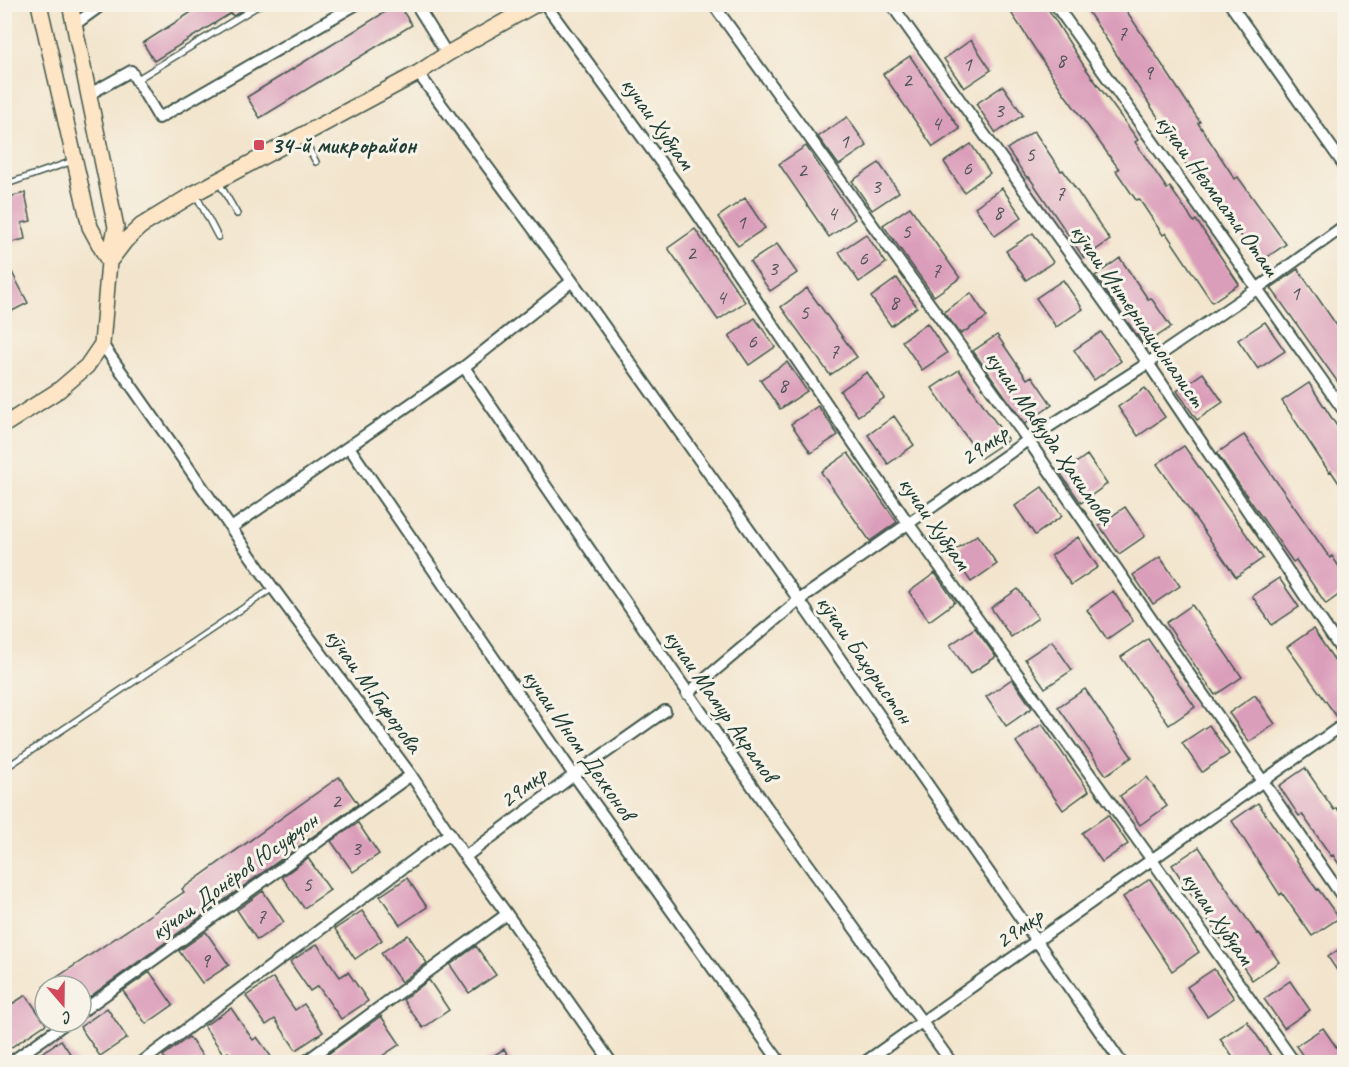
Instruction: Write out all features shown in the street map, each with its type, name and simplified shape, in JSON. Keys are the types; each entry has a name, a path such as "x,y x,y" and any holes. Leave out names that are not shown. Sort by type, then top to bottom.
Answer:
{"main road":[{"path":"39,4 90,227 109,262"},
{"path":"4,425 59,390 87,366 102,344 109,262 116,227 70,4"},
{"path":"109,262 125,241 141,226 195,193 418,73 536,4"},
{"path":"75,161 102,156"},
{"path":"113,208 119,218 141,226"}],"street":[{"path":"74,25 104,4"},
{"path":"88,95 131,71 159,118 357,4"},
{"path":"416,4 447,54"},
{"name":"кучаи Хубҷам","path":"545,4 681,190 908,523 1152,860 1294,1062"},
{"name":"кучаи Мавҷуда Ҳакимова","path":"713,4 1028,440 1344,899"},
{"name":"кӯчаи Интернационалист","path":"891,4 1148,363 1344,654"},
{"name":"кӯчаи Неъмаати Оташ","path":"1055,4 1344,411"},
{"path":"1230,4 1344,165"},
{"name":"кӯчаи Баҳористон","path":"418,73 572,281 799,600 1121,1062"},
{"name":"29мкр","path":"687,694 799,600 1028,440 1148,363 1258,288 1344,226"},
{"path":"231,528 464,367 572,281"},
{"name":"кӯчаи М.Гафорова","path":"102,344 273,588 411,775 605,1060"},
{"name":"кучаи Мамур Акрамов","path":"464,367 687,694 951,1062"},
{"name":"кучаи Ином Дехконов","path":"349,447 574,775 780,1062"},
{"name":"29мкр","path":"465,857 574,775 665,711"},
{"name":"29мкр","path":"865,1062 1344,724"},
{"name":"кӯчаи Донёров Юсуфҷон","path":"93,1003 411,775"},
{"path":"142,1062 450,833"},
{"path":"305,1062 507,914"},
{"path":"11,1062 50,1034"}],"lane":[{"path":"136,80 261,4"},
{"path":"302,136 316,162"},
{"path":"4,185 75,161"},
{"path":"218,181 237,214"},
{"path":"195,193 218,237"},
{"path":"4,769 273,588"}],"building":[{"path":"204,4 251,4 233,16 231,13 154,61 143,43"},
{"path":"398,4 412,25 260,118 247,97"},
{"path":"1019,4 1045,4 1084,66 1138,140 1135,142 1167,189 1170,187 1194,222 1196,220 1239,284 1212,302 1166,233 1163,235 1139,199 1136,200 1116,171 1119,169 1063,92 1010,11"},
{"path":"1083,4 1122,4 1235,179 1238,177 1286,244 1260,262 1204,184 1201,186 1181,157 1183,155"},
{"path":"971,40 991,70 964,88 944,59"},
{"path":"910,56 960,129 933,147 883,74"},
{"path":"1003,86 1023,115 996,133 976,104"},
{"path":"847,117 867,146 839,165 818,137"},
{"path":"1034,131 1110,240 1084,258 1029,177 1027,178 1007,149"},
{"path":"971,144 990,173 964,192 944,162"},
{"path":"806,146 855,219 829,237 779,164"},
{"path":"879,163 899,192 872,210 852,181"},
{"path":"1002,188 1022,217 995,236 975,207"},
{"path":"25,193 31,221 22,223 25,239 4,244 4,198"},
{"path":"745,198 765,228 738,246 718,217"},
{"path":"910,207 960,278 934,296 883,225"},
{"path":"695,229 745,302 718,320 668,248"},
{"path":"1033,233 1053,262 1026,280 1006,251"},
{"path":"866,234 886,263 859,282 839,252"},
{"path":"777,244 797,273 770,291 750,262"},
{"path":"4,257 28,303 4,315"},
{"path":"1120,258 1148,299 1151,298 1171,327 1144,345 1095,276"},
{"path":"1298,269 1344,336 1344,391 1271,288"},
{"path":"897,278 917,307 891,326 871,297"},
{"path":"1063,280 1083,309 1056,327 1036,298"},
{"path":"807,288 857,357 830,375 781,307"},
{"path":"971,293 987,317 961,334 944,312"},
{"path":"755,318 775,347 749,365 729,336"},
{"path":"1265,322 1285,351 1258,369 1238,340"},
{"path":"927,323 947,353 922,370 902,341"},
{"path":"1101,332 1121,361 1094,380 1074,350"},
{"path":"997,335 1027,379 1032,376 1052,405 1025,424 973,351"},
{"path":"787,362 807,391 780,409 760,380"},
{"path":"959,370 1008,440 981,458 932,388"},
{"path":"867,372 884,398 858,416 840,391"},
{"path":"1203,373 1223,402 1197,420 1177,391"},
{"path":"1309,383 1344,437 1344,491 1282,401"},
{"path":"1145,388 1165,417 1138,436 1118,407"},
{"path":"818,406 838,435 811,453 791,424"},
{"path":"894,416 914,445 888,464 868,435"},
{"path":"1244,435 1330,558 1332,556 1344,574 1344,591 1326,604 1296,560 1293,562 1217,453"},
{"path":"1184,446 1263,558 1236,577 1157,464"},
{"path":"848,453 897,522 870,541 821,472"},
{"path":"1087,455 1107,484 1081,503 1061,474"},
{"path":"1042,487 1062,516 1035,535 1015,506"},
{"path":"1125,507 1145,536 1119,554 1099,525"},
{"path":"977,535 997,564 971,582 951,553"},
{"path":"1078,537 1098,567 1071,585 1051,556"},
{"path":"1160,557 1180,586 1153,604 1133,575"},
{"path":"935,573 955,602 929,621 909,592"},
{"path":"1279,578 1299,607 1272,625 1252,596"},
{"path":"1018,589 1038,618 1011,637 991,608"},
{"path":"1113,591 1133,621 1107,639 1087,610"},
{"path":"1192,605 1242,677 1215,695 1166,623"},
{"path":"975,628 996,657 970,674 950,645"},
{"path":"1313,629 1344,674 1344,712 1337,717 1287,647"},
{"path":"1148,639 1195,707 1169,725 1121,657"},
{"path":"1052,641 1072,670 1045,688 1025,659"},
{"path":"1012,679 1032,708 1006,726 986,697"},
{"path":"1085,689 1132,757 1106,775 1058,707"},
{"path":"1255,695 1275,724 1249,742 1229,713"},
{"path":"1042,724 1089,791 1063,810 1016,742"},
{"path":"1209,725 1229,754 1202,772 1182,743"},
{"path":"1305,768 1334,810 1337,808 1344,819 1344,872 1302,814 1299,816 1279,786"},
{"path":"339,777 358,804 93,994 93,974 62,974 184,892 182,889"},
{"path":"1147,777 1167,806 1140,825 1120,796"},
{"path":"1258,803 1317,890 1339,918 1312,936 1282,893 1280,895 1232,821"},
{"path":"1108,815 1128,844 1102,862 1082,833"},
{"path":"358,823 379,854 353,872 331,841"},
{"path":"1199,847 1257,934 1259,933 1279,962 1252,980 1223,937 1221,939 1172,865"},
{"path":"308,858 330,890 304,908 282,877"},
{"path":"407,878 427,907 400,925 380,896"},
{"path":"1150,879 1199,952 1172,971 1123,897"},
{"path":"263,891 284,922 257,940 237,910"},
{"path":"362,911 382,940 355,959 335,929"},
{"path":"206,932 229,965 202,983 179,951"},
{"path":"408,935 427,963 401,982 381,953"},
{"path":"317,944 340,977 348,972 368,1001 341,1019 318,986 310,991 290,962"},
{"path":"476,946 496,975 469,993 450,965"},
{"path":"1344,946 1344,981 1328,957"},
{"path":"1214,969 1234,998 1207,1016 1187,987"},
{"path":"150,972 173,1005 146,1024 123,991"},
{"path":"273,978 295,1010 304,1004 323,1032 296,1050 275,1019 266,1025 246,996"},
{"path":"429,980 449,1010 423,1028 403,1000"},
{"path":"1290,981 1310,1010 1284,1028 1264,999"},
{"path":"26,995 33,1005 33,1033 4,1052 4,1009"},
{"path":"107,1008 127,1038 100,1056 85,1034 93,1034 93,1018"},
{"path":"231,1008 253,1040 257,1037 275,1062 235,1062 228,1052 224,1055 204,1026"},
{"path":"381,1016 400,1044 373,1062 317,1062"},
{"path":"1247,1021 1275,1062 1236,1062 1220,1039"},
{"path":"1323,1028 1343,1057 1335,1062 1307,1062 1296,1046"},
{"path":"189,1037 207,1062 168,1062 163,1056"},
{"path":"61,1040 76,1062 28,1062"},
{"path":"504,1049 513,1062 483,1062"}],"place":[{"name":"34-й микрорайон","path":"259,145"}]}
